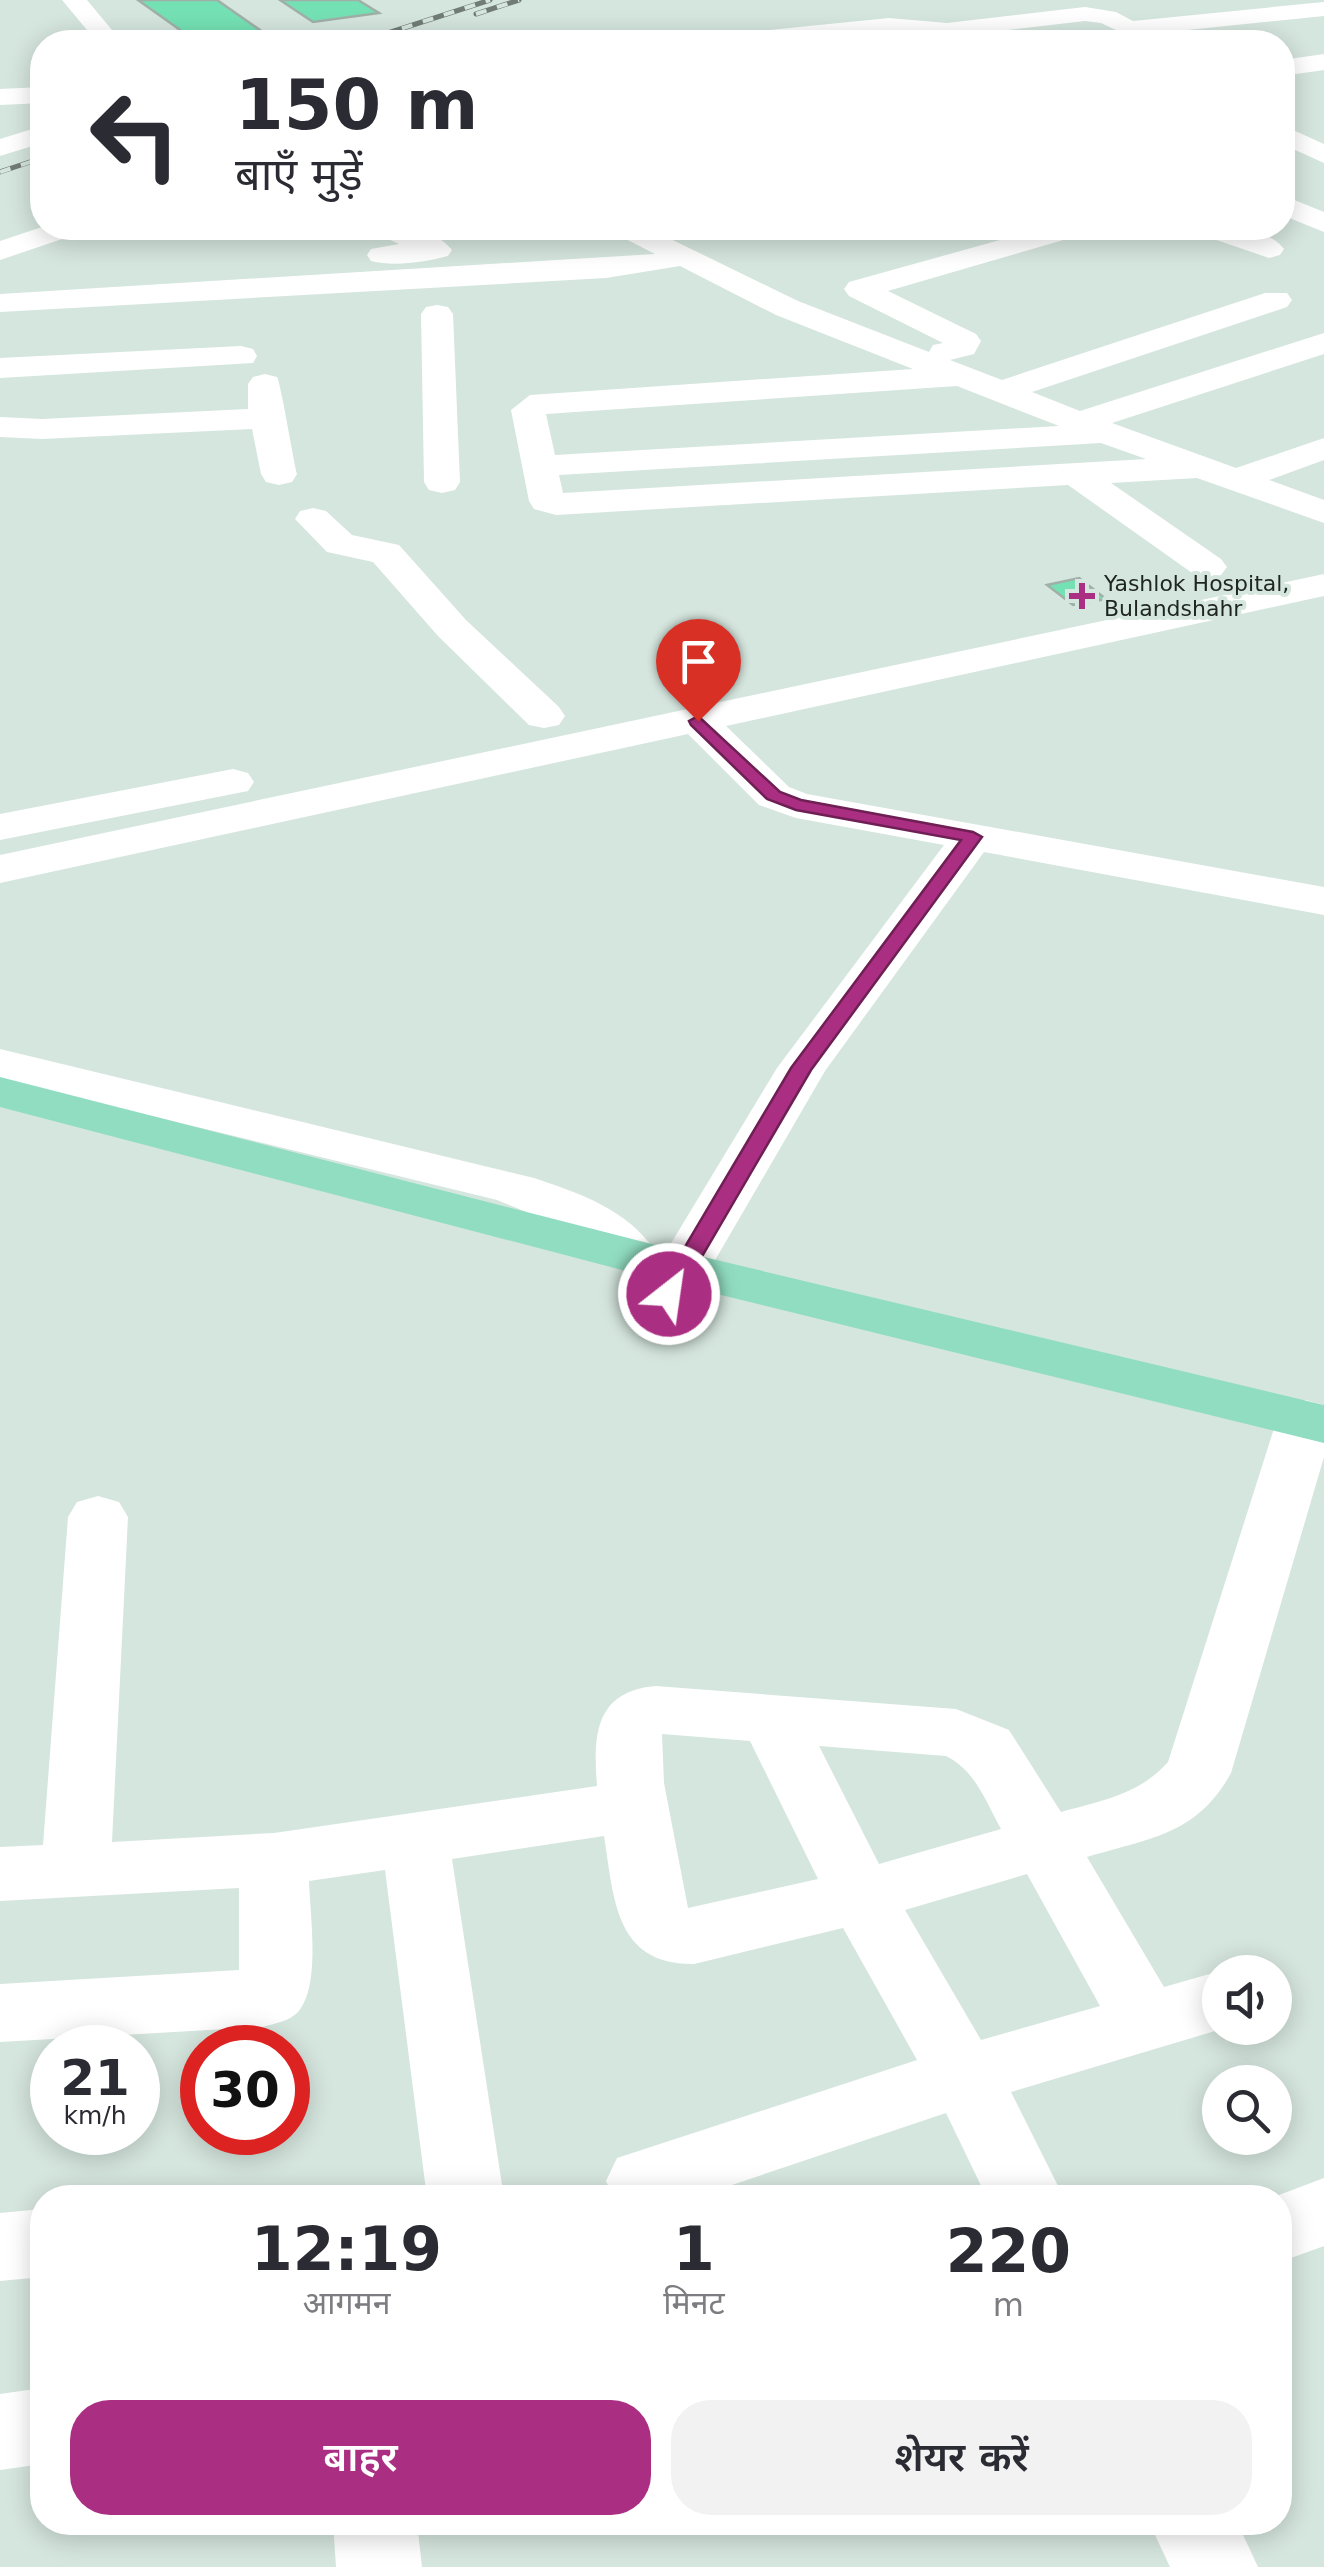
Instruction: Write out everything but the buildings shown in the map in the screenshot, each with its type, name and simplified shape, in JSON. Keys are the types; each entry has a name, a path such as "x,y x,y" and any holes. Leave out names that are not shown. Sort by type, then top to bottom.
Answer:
{"main road":[{"path":"0,1092 629,1252 676,1281"},
{"path":"0,1124 1313,1434"}],"street":[{"path":"74,0 100,30"},
{"path":"948,0 997,30"},
{"path":"1057,0 1085,14"},
{"path":"846,30 897,25 934,30 1085,14 1106,17 1129,29 1324,8"},
{"path":"744,12 766,30"},
{"path":"1295,66 1324,62"},
{"path":"0,98 30,96"},
{"path":"0,106 30,106"},
{"path":"1295,115 1310,113"},
{"path":"0,148 30,138"},
{"path":"1295,140 1324,155"},
{"path":"1295,210 1324,224"},
{"path":"0,252 34,240"},
{"path":"248,259 438,250 415,240"},
{"path":"652,240 686,256 711,292 918,360 1324,512"},
{"path":"918,360 963,347 964,342 863,292 862,287 1031,240"},
{"path":"1244,240 1270,249"},
{"path":"0,304 606,269 686,256"},
{"path":"0,270 53,266"},
{"path":"234,292 245,338 266,361 264,402 279,474"},
{"path":"1000,392 1276,300"},
{"path":"397,317 474,312"},
{"path":"436,314 442,482"},
{"path":"0,368 245,338"},
{"path":"540,466 1094,428 1324,342"},
{"path":"958,376 534,404 528,410 548,501 562,505 1200,467"},
{"path":"0,427 42,430 268,418"},
{"path":"1236,480 1324,448"},
{"path":"1075,474 1208,567"},
{"path":"313,519 340,544 386,553 452,628 544,716"},
{"path":"0,869 1324,573"},
{"path":"0,846 671,718 1324,585"},
{"path":"0,827 372,755 544,716 593,710 671,718 774,796 796,805 1324,901"},
{"path":"676,1281 802,1068 973,837"},
{"path":"0,1064 515,1189 570,1208 617,1236 629,1252"},
{"path":"1146,2022 1045,1843 997,1761 972,1738 956,1733 664,1710 646,1710 636,1716 628,1730 626,1759 656,1920 677,1937 861,1896 1045,1843 1138,1816 1175,1798 1198,1773 1313,1434"},
{"path":"76,1869 98,1517"},
{"path":"772,1719 861,1896 964,2076 1019,2185"},
{"path":"0,1874 274,1860 634,1806"},
{"path":"415,1840 464,2185"},
{"path":"0,2012 262,1998 272,1992 275,1983 274,1860"},
{"path":"644,2181 964,2076 1202,2005"},
{"path":"1292,2224 1324,2212"},
{"path":"0,2247 30,2243"},
{"path":"0,2432 30,2428"},
{"path":"376,2535 379,2567"},
{"path":"1198,2535 1215,2567"}],"railway":[{"path":"397,30 490,0"},
{"path":"476,14 519,0"},
{"path":"0,172 30,162"}],"place":[{"name":"Yashlok Hospital, Bulandshahr","path":"1082,596"}],"route":[{"path":"669,1294 802,1068 973,837 796,805 774,796 698,721"}]}
